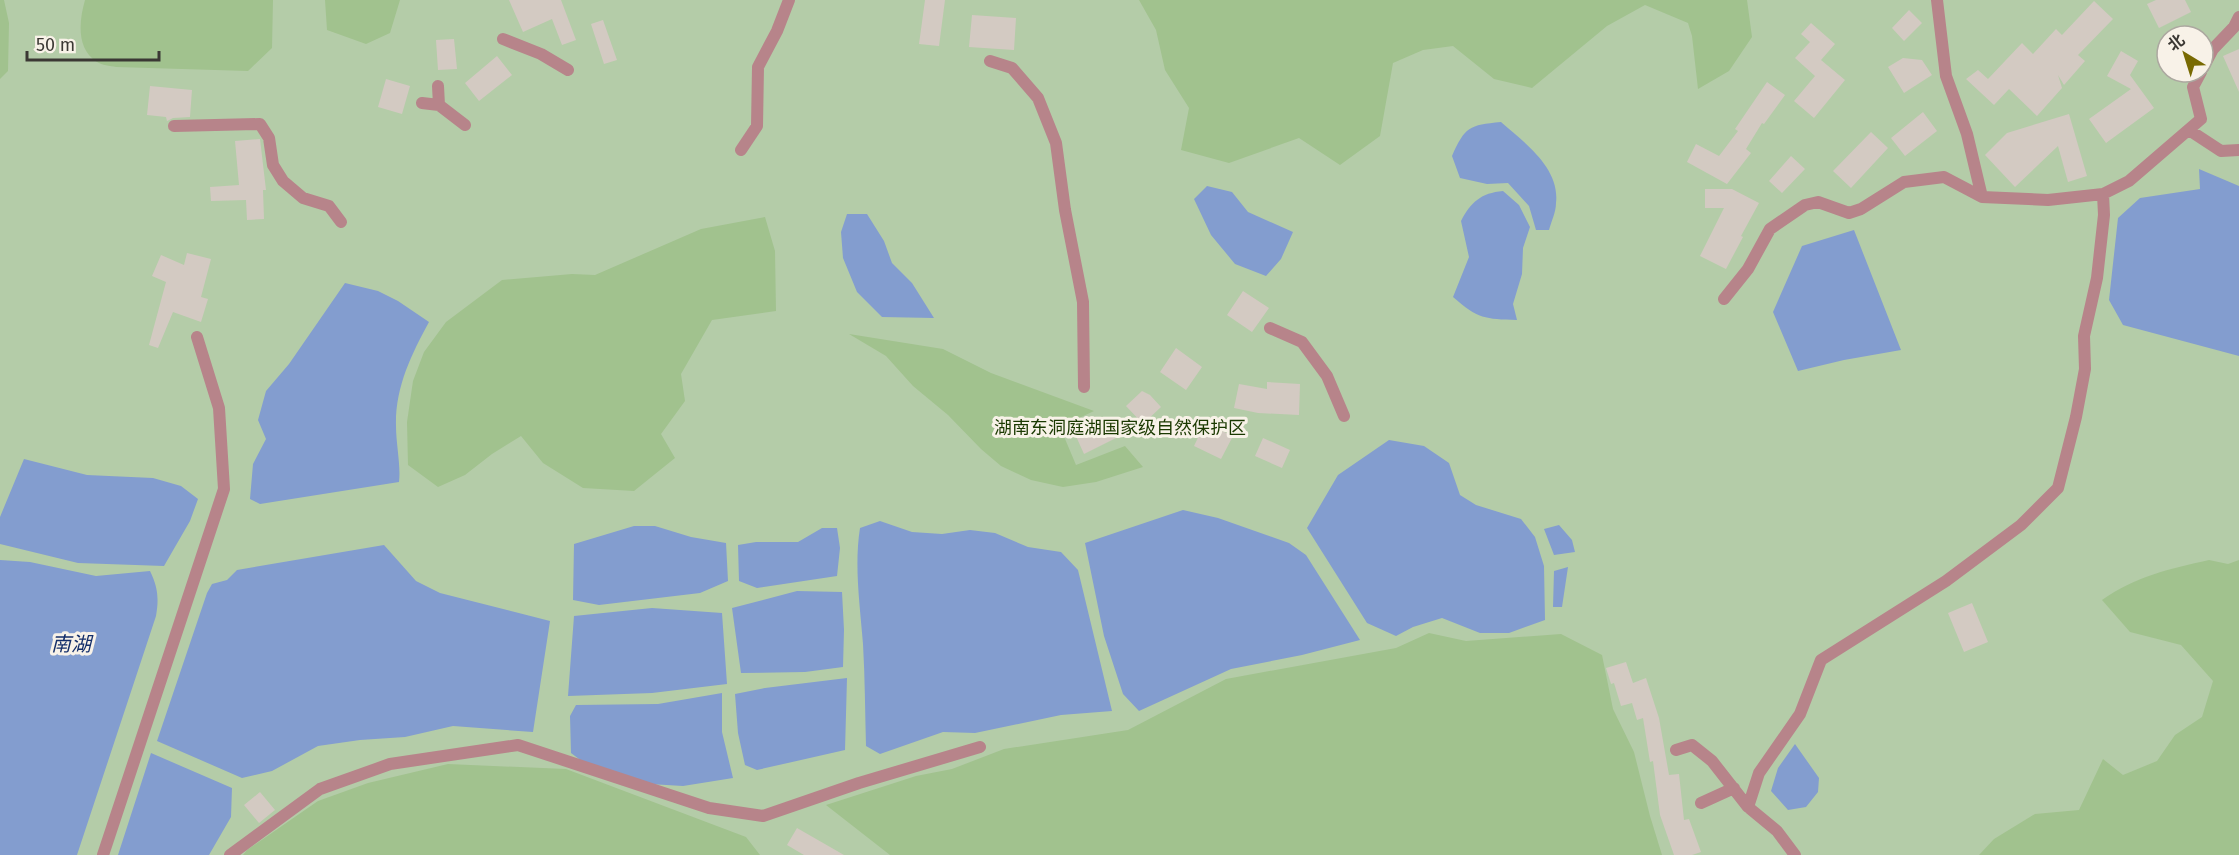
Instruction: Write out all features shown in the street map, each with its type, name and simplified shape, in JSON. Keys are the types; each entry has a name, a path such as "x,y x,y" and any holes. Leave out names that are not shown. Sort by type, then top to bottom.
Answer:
{"street":[{"path":"741,150 757,126 758,67 777,31 789,0"},
{"path":"1937,0 1947,76 1967,134 1982,197"},
{"path":"2215,47 2234,27 2239,17"},
{"path":"503,39 541,54 568,70"},
{"path":"990,61 1012,68 1038,98 1056,143 1065,210 1083,302 1084,387"},
{"path":"1724,299 1748,269 1770,229 1805,205 1818,202 1849,213 1861,209 1904,182 1944,177 1982,197 2048,200 2103,194 2129,181 2201,119 2193,87 2195,84"},
{"path":"438,86 439,105"},
{"path":"422,103 439,105 465,125"},
{"path":"174,126 260,124 269,138 273,165 284,181 303,198 329,206 341,222"},
{"path":"2188,129 2221,151 2239,150"},
{"path":"1748,807 1759,773 1800,714 1821,660 1946,581 2021,525 2058,488 2076,417 2085,369 2084,336 2097,278 2104,215 2103,194"},
{"path":"1270,328 1302,342 1327,376 1344,416"},
{"path":"103,855 224,489 219,408 197,337"},
{"path":"230,855 320,789 390,764 518,745 709,808 763,816 859,783 980,747"},
{"path":"1676,750 1692,745 1712,761 1748,807 1777,831 1795,855"},
{"path":"1701,803 1734,788"}],"green space":[{"name":"湖南东洞庭湖国家级自然保护区","path":"0,0 2239,0 2239,855 0,855"},
{"path":"0,0 4,0 9,23 8,71 0,79"},
{"path":"85,0 273,0 272,48 248,71 104,65 90,56 82,42 81,17"},
{"path":"325,0 400,0 390,33 366,44 327,30"},
{"path":"1139,0 1747,0 1752,37 1729,71 1698,89 1692,36 1688,23 1645,5 1607,26 1532,88 1494,79 1453,46 1423,50 1393,63 1380,136 1340,165 1299,138 1229,163 1181,150 1189,108 1165,70 1156,30"},
{"path":"765,217 775,251 776,311 712,320 681,374 685,401 661,434 675,458 634,491 583,488 543,463 521,436 492,454 465,475 438,487 408,465 407,422 413,381 424,352 446,322 502,280 572,274 595,275 701,229"},
{"path":"849,334 943,349 991,373 1094,411 1060,427 1076,465 1125,446 1143,467 1096,482 1063,487 1031,480 1001,466 948,415 913,386 886,356"},
{"path":"2209,560 2228,564 2239,560 2239,855 1979,855 1994,839 2035,814 2079,810 2103,759 2123,775 2157,761 2175,735 2202,717 2213,681 2181,645 2130,632 2102,600 2140,579"},
{"path":"1429,633 1466,641 1561,634 1602,655 1613,709 1634,752 1662,855 890,855 826,805 916,776 952,769 1004,749 1128,730 1226,679 1396,648"},
{"path":"448,764 566,769 746,837 760,855 243,855 318,801 368,783"}],"water":[{"path":"1501,122 1539,157 1552,179 1556,190 1556,206 1549,230 1536,230 1529,206 1508,183 1487,184 1460,178 1452,156 1465,133 1475,126"},
{"path":"2199,169 2239,186 2239,356 2123,325 2109,300 2118,218 2140,198 2200,189"},
{"path":"1207,186 1232,192 1248,212 1293,232 1281,259 1266,276 1235,264 1211,235 1194,199"},
{"path":"1503,191 1519,205 1530,227 1523,248 1522,274 1513,304 1517,320 1497,319 1476,314 1453,297 1469,257 1461,221 1469,209 1483,196"},
{"path":"847,214 867,214 884,241 892,263 912,283 934,318 882,317 857,292 843,258 841,232"},
{"path":"1854,230 1901,350 1798,371 1773,312 1802,246"},
{"path":"345,283 378,291 398,301 429,322 410,359 398,398 396,426 399,482 260,504 250,499 253,464 266,439 258,420 266,391 289,364"},
{"path":"1389,440 1424,446 1449,463 1460,495 1476,505 1521,519 1535,537 1544,566 1545,620 1509,633 1480,633 1442,618 1413,627 1396,636 1367,623 1307,528 1338,475"},
{"path":"24,459 87,475 153,478 181,486 198,499 190,521 164,566 78,563 0,544 0,517"},
{"path":"1183,510 1218,518 1289,543 1306,555 1360,640 1302,655 1231,669 1139,711 1123,694 1104,636 1085,543"},
{"path":"880,521 912,532 942,534 970,530 995,533 1028,547 1061,552 1078,570 1112,711 1061,715 975,733 943,732 880,754 866,746 858,542 860,528"},
{"path":"1559,525 1572,540 1575,552 1554,555 1544,529"},
{"path":"634,526 655,526 691,537 726,543 728,581 700,593 599,605 573,600 574,544"},
{"path":"822,528 837,528 840,548 837,576 757,588 739,581 738,545 756,542 798,542"},
{"path":"384,545 416,581 440,593 550,621 533,732 453,726 405,737 318,746 272,771 242,778 157,741 212,584 227,580 237,570"},
{"name":"南湖","path":"0,560 30,562 96,576 150,571 155,582 158,599 156,616 77,855 0,855"},
{"path":"1568,567 1562,607 1553,607 1554,571"},
{"path":"797,591 842,592 843,667 805,672 741,673 732,608"},
{"path":"652,608 722,613 727,684 652,693 568,696 574,616"},
{"path":"847,678 845,750 757,770 745,765 738,733 735,694"},
{"path":"722,693 722,732 733,778 683,786 650,784 591,768 571,753 570,716 576,705 658,704"},
{"path":"1795,744 1819,778 1818,792 1806,807 1788,810 1771,791 1778,768"},
{"path":"151,753 232,788 231,817 209,855 118,855"}],"building":[{"path":"509,0 561,0 576,40 562,45 552,19 523,32"},
{"path":"925,0 945,0 939,46 919,44"},
{"path":"2156,0 2185,0 2191,12 2167,24 2157,24 2147,4"},
{"path":"2094,1 2113,19 2078,55 2085,61 2064,85 2058,75 2062,88 2037,116 2009,89 1994,105 1966,79 1978,70 1988,79 2022,43 2033,54 2056,29 2062,35"},
{"path":"1909,10 1922,23 1904,41 1892,28"},
{"path":"972,15 1016,18 1014,50 969,47"},
{"path":"603,20 617,60 604,64 591,24"},
{"path":"1811,23 1835,44 1821,60 1845,80 1814,118 1794,101 1815,76 1795,58 1810,42 1801,34"},
{"path":"454,39 457,69 438,70 436,40"},
{"path":"2239,49 2239,92 2223,56"},
{"path":"2121,51 2138,61 2130,75 2154,108 2106,143 2089,119 2131,89 2107,76"},
{"path":"497,56 512,75 479,101 465,83"},
{"path":"1903,58 1922,60 1932,75 1904,93 1888,67"},
{"path":"386,79 410,86 402,114 378,107"},
{"path":"1767,82 1785,95 1764,124 1762,123 1746,149 1751,153 1727,184 1687,162 1696,144 1719,156 1738,131 1735,129"},
{"path":"150,86 192,90 190,117 173,118 167,121 166,117 147,115"},
{"path":"1923,112 1937,131 1905,156 1891,138"},
{"path":"2069,114 2087,176 2068,182 2058,146 2015,187 1985,155 2007,133"},
{"path":"1871,132 1888,148 1851,188 1833,171"},
{"path":"260,139 266,190 263,190 264,219 247,220 246,200 211,201 210,187 239,185 235,141"},
{"path":"1791,156 1805,169 1782,193 1769,181"},
{"path":"1705,189 1732,189 1759,203 1726,269 1700,256 1724,208 1705,208"},
{"path":"187,253 211,259 201,297 208,299 201,322 173,312 158,348 149,345 166,282 152,276 161,255 184,265"},
{"path":"1243,291 1269,308 1252,332 1227,315"},
{"path":"1176,348 1202,367 1186,390 1160,372"},
{"path":"1267,382 1300,384 1299,415 1258,413 1234,408 1239,384 1267,389"},
{"path":"1142,391 1150,395 1161,407 1143,424 1126,406"},
{"path":"1107,419 1116,438 1084,454 1075,434"},
{"path":"1205,423 1233,436 1221,459 1194,446"},
{"path":"1263,438 1290,450 1282,468 1255,456"},
{"path":"1972,603 1988,642 1964,652 1948,613"},
{"path":"1626,662 1633,683 1646,678 1659,718 1669,775 1679,774 1684,820 1689,819 1701,852 1692,855 1674,855 1660,815 1653,761 1650,762 1643,718 1637,720 1632,703 1621,706 1614,683 1611,684 1606,668"},
{"path":"260,792 275,810 259,823 244,805"},
{"path":"797,828 844,855 804,855 787,845"}]}
